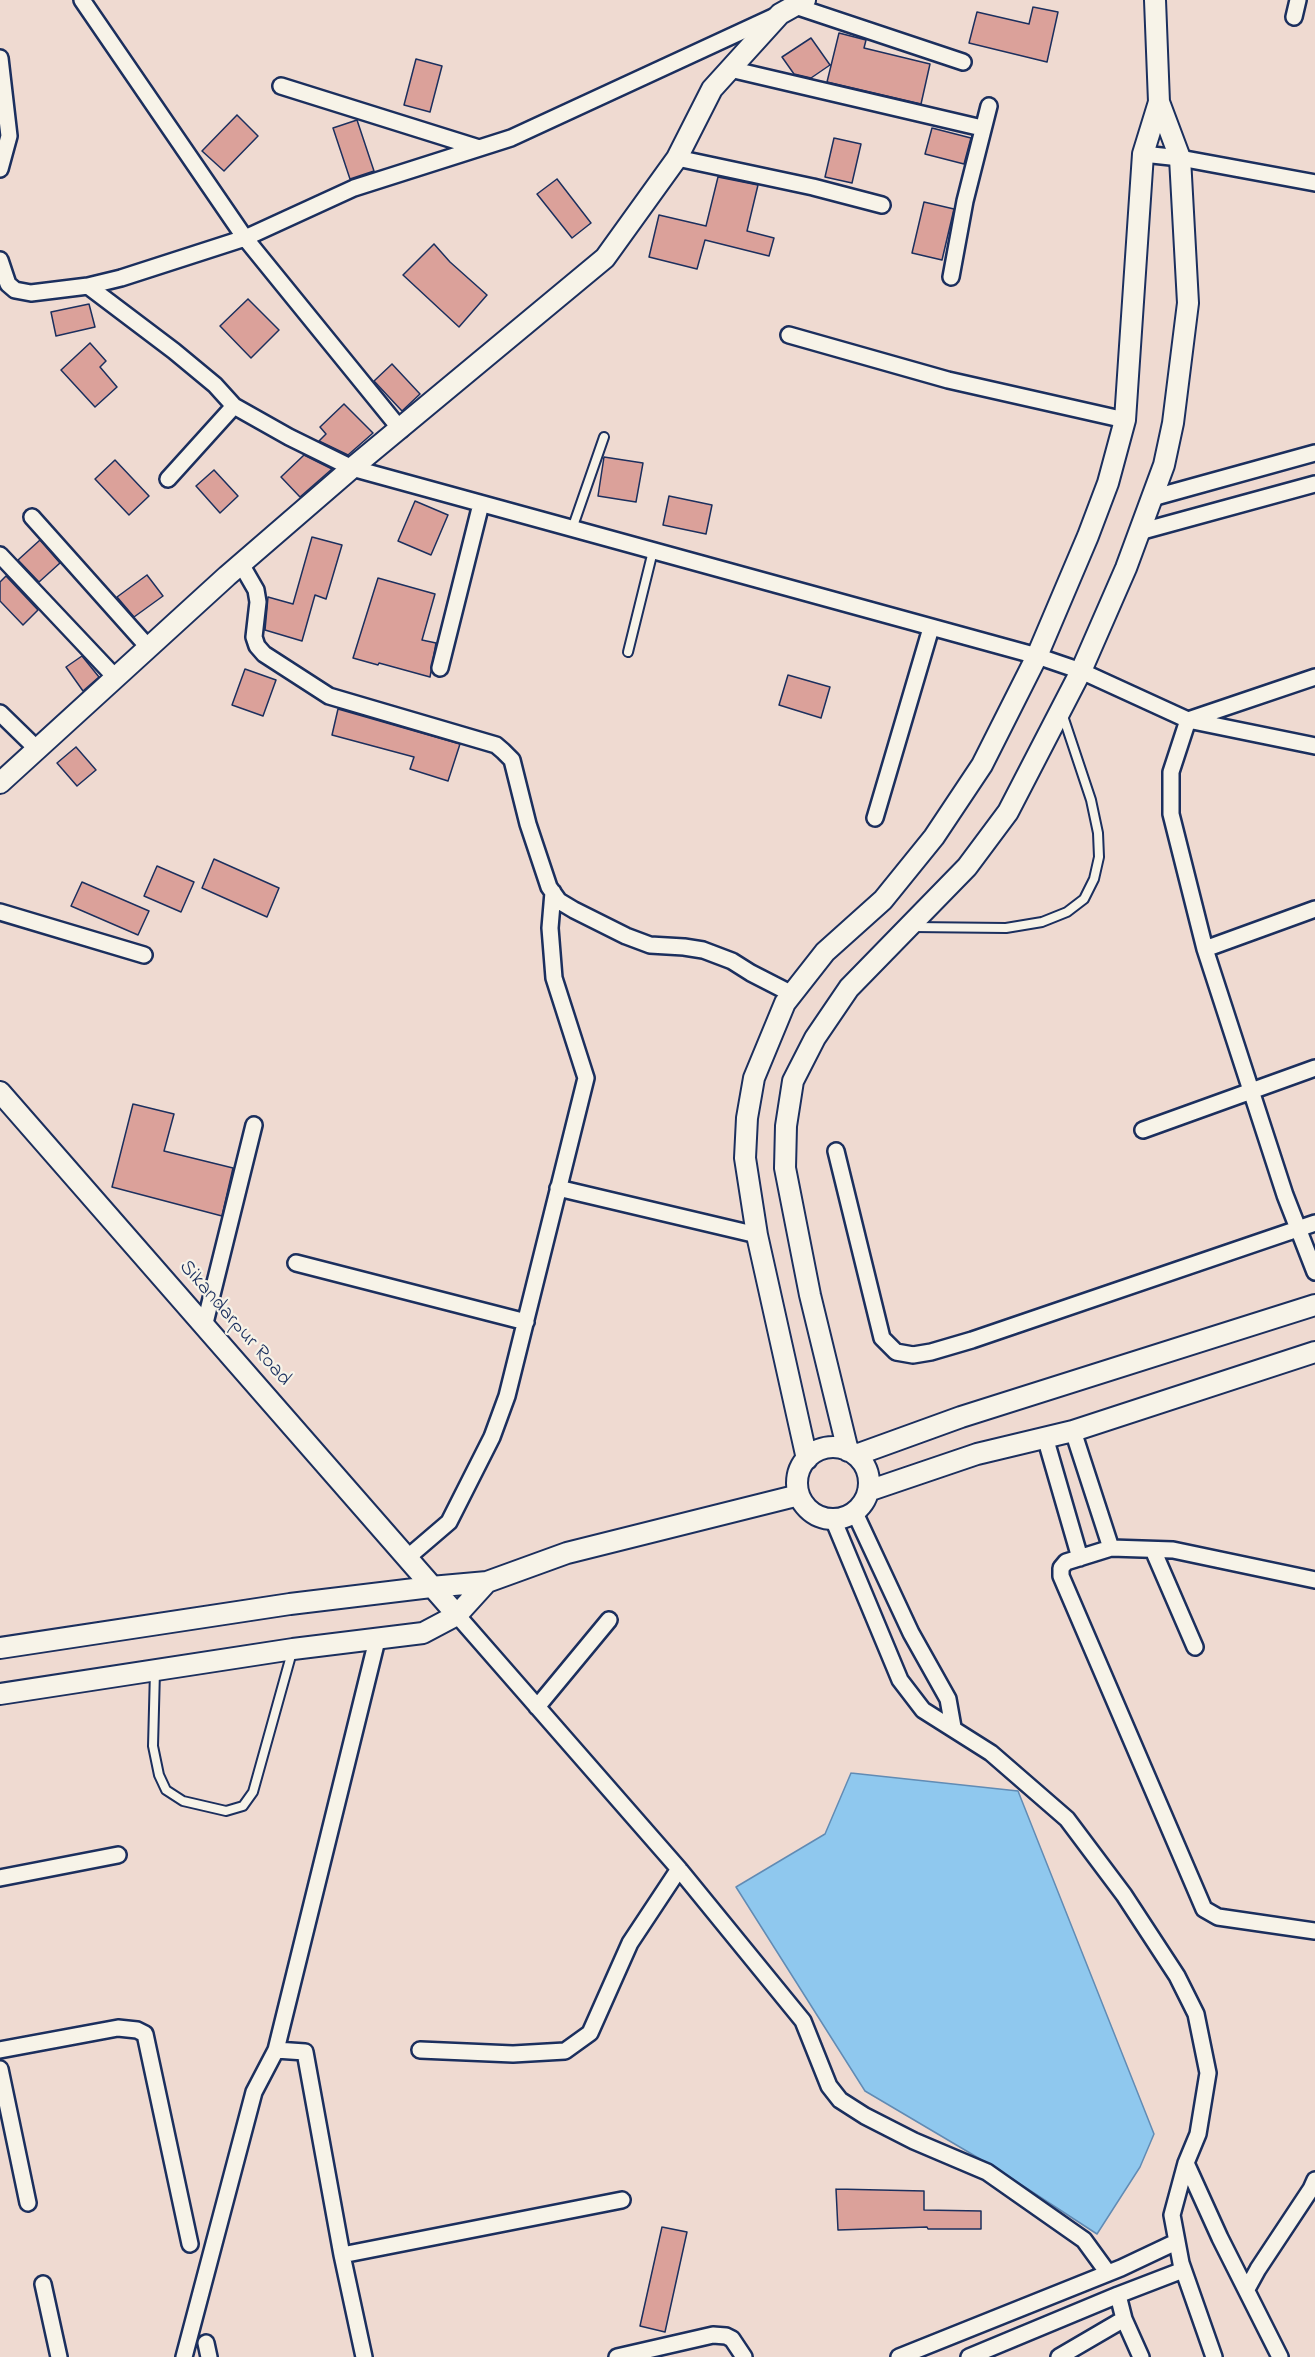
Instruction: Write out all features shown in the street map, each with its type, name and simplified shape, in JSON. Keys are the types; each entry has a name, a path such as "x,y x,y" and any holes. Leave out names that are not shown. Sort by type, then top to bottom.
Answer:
{"street":[{"path":"82,0 245,238 401,430"},
{"path":"1155,0 1159,102 1180,158 1188,303 1173,423 1164,465 1126,568 1081,670 1008,812 968,867 849,988 815,1038 794,1081 786,1126 785,1168 810,1295 852,1453 867,1471 868,1491 861,1507 855,1513 833,1519 821,1517 812,1512 799,1495 798,1474 807,1459 822,1449 840,1448 852,1453 1315,1305"},
{"path":"1294,17 1298,0"},
{"path":"0,783 241,564 352,468 401,430 605,258 677,158 712,89 793,7"},
{"path":"0,295 15,290 31,293 88,286 121,278 245,238 354,188 511,138 793,7 963,62"},
{"path":"0,58 9,136 0,169"},
{"path":"730,69 982,128"},
{"path":"281,86 479,148"},
{"path":"807,1459 757,1235 745,1158 747,1118 754,1078 784,1003 825,952 882,900 933,837 982,765 1037,656 1108,483 1125,420 1143,154 1159,102"},
{"path":"951,277 982,128 989,106"},
{"path":"1143,154 1180,158 1315,183"},
{"path":"677,158 813,187 882,205"},
{"path":"0,260 8,284 15,290"},
{"path":"88,286 182,357 215,385 234,406 289,437 352,468 1037,656 1081,670 1188,720 1315,746"},
{"path":"789,335 948,380 1125,420"},
{"path":"168,479 234,406"},
{"path":"1152,498 1315,453"},
{"path":"1139,532 1315,484"},
{"path":"440,668 481,504"},
{"path":"32,517 148,647"},
{"path":"0,555 116,678"},
{"path":"241,564 256,590 258,602 254,637 257,646 264,654 329,696 496,745 512,760 528,824 552,892 559,901 626,936 650,945 684,946 703,950 732,961 792,994"},
{"path":"875,818 931,628"},
{"path":"1188,720 1315,677"},
{"path":"0,713 37,749"},
{"path":"1188,720 1171,772 1171,814 1205,949 1285,1195 1315,1272"},
{"path":"406,1558 449,1522 492,1437 507,1396 586,1078 554,978 550,928 552,892"},
{"path":"1205,949 1315,909"},
{"path":"0,912 144,955"},
{"path":"1143,1130 1315,1068"},
{"name":"Sikandarpur Road","path":"0,1092 457,1615"},
{"path":"204,1328 254,1125"},
{"path":"836,1151 882,1338 896,1352 913,1355 972,1340 1315,1223"},
{"path":"558,1188 757,1235"},
{"path":"296,1263 526,1322"},
{"path":"868,1491 977,1454 1073,1431 1315,1352"},
{"path":"1073,1431 1111,1548"},
{"path":"1045,1437 1080,1558"},
{"path":"0,1648 290,1604 487,1582 567,1553 799,1495"},
{"path":"855,1513 911,1634 948,1699 953,1727"},
{"path":"833,1519 900,1680 923,1710 953,1727 1004,1764 1067,1819 1124,1895 1177,1976 1196,2014 1208,2073 1198,2134 1186,2163 1172,2215 1183,2270 1214,2357"},
{"path":"1315,1580 1173,1550 1111,1548 1062,1565 1061,1576 1204,1909 1218,1917 1315,1931"},
{"path":"1153,1550 1195,1647"},
{"path":"0,1694 293,1649 423,1633 457,1615 487,1582"},
{"path":"457,1615 679,1869 803,2021 825,2077 840,2100 915,2141 987,2172 1084,2240 1108,2272"},
{"path":"537,1707 609,1620"},
{"path":"184,2357 254,2092 276,2050 377,1640"},
{"path":"0,1878 118,1855"},
{"path":"420,2050 513,2054 565,2051 591,2033 630,1943 679,1869"},
{"path":"0,2050 118,2028 137,2030 145,2034 190,2244"},
{"path":"276,2050 305,2052 342,2255 364,2357"},
{"path":"0,2069 28,2203"},
{"path":"1186,2163 1280,2357"},
{"path":"1247,2289 1315,2180"},
{"path":"342,2255 622,2200"},
{"path":"899,2357 1176,2242"},
{"path":"969,2357 1183,2270"},
{"path":"43,2283 59,2357"},
{"path":"1118,2295 1124,2319 1141,2357"},
{"path":"1059,2357 1124,2319"},
{"path":"617,2357 713,2335 732,2339 744,2357"}],"lane":[{"path":"572,529 604,437"},
{"path":"628,652 652,552"},
{"path":"908,927 1006,928 1042,922 1066,912 1084,899 1094,879 1099,857 1098,833 1091,800 1061,709"},
{"path":"155,1670 153,1746 159,1775 166,1790 183,1801 226,1811 243,1806 253,1792 293,1649"}],"water":[{"path":"851,1773 1018,1791 1154,2134 1140,2167 1097,2234 997,2169 865,2091 736,1887 825,1834"}],"building":[{"path":"1033,7 1058,12 1047,62 969,43 977,12 1029,24"},
{"path":"839,33 866,40 864,48 930,64 921,104 827,82"},
{"path":"811,38 830,65 811,78 794,74 782,57"},
{"path":"416,59 442,66 430,112 404,105"},
{"path":"237,115 258,136 224,171 202,151"},
{"path":"357,120 374,171 350,179 333,128"},
{"path":"932,128 971,138 964,164 925,154"},
{"path":"834,138 861,144 852,183 825,177"},
{"path":"718,177 758,185 747,231 774,238 769,256 705,240 697,269 649,257 659,215 706,226"},
{"path":"557,179 591,223 572,238 537,194"},
{"path":"924,202 954,209 942,260 912,253"},
{"path":"434,244 450,262 487,295 459,327 403,275"},
{"path":"248,299 279,330 251,358 220,326"},
{"path":"89,304 95,327 56,336 51,312"},
{"path":"90,343 106,361 100,367 117,387 95,407 61,370"},
{"path":"392,364 420,394 402,411 374,381"},
{"path":"344,404 373,433 348,455 319,441 326,434 320,427"},
{"path":"304,455 332,469 300,497 281,477"},
{"path":"604,457 643,463 636,502 598,496"},
{"path":"115,460 149,496 129,515 95,479"},
{"path":"214,470 238,496 220,513 196,486"},
{"path":"669,496 712,505 706,534 663,525"},
{"path":"415,501 448,515 431,555 398,541"},
{"path":"312,537 342,545 326,599 315,595 302,641 265,630 268,597 293,604"},
{"path":"40,540 60,563 39,582 18,560"},
{"path":"147,575 163,596 134,617 117,597"},
{"path":"6,576 38,610 23,625 0,601 0,582"},
{"path":"378,578 435,594 422,640 436,643 430,677 353,658"},
{"path":"82,656 99,677 83,691 66,667"},
{"path":"245,669 276,680 263,716 232,705"},
{"path":"788,675 830,687 821,718 779,705"},
{"path":"338,709 460,744 448,781 410,769 414,757 332,735"},
{"path":"76,747 96,770 77,786 57,763"},
{"path":"214,859 279,888 267,917 202,888"},
{"path":"157,866 194,882 181,912 144,896"},
{"path":"82,882 149,911 138,935 71,906"},
{"path":"133,1104 174,1114 164,1151 233,1168 222,1216 112,1187"},
{"path":"836,2189 924,2191 924,2210 981,2211 981,2229 928,2229 927,2227 838,2230"},
{"path":"662,2227 687,2232 665,2332 640,2326"}]}
